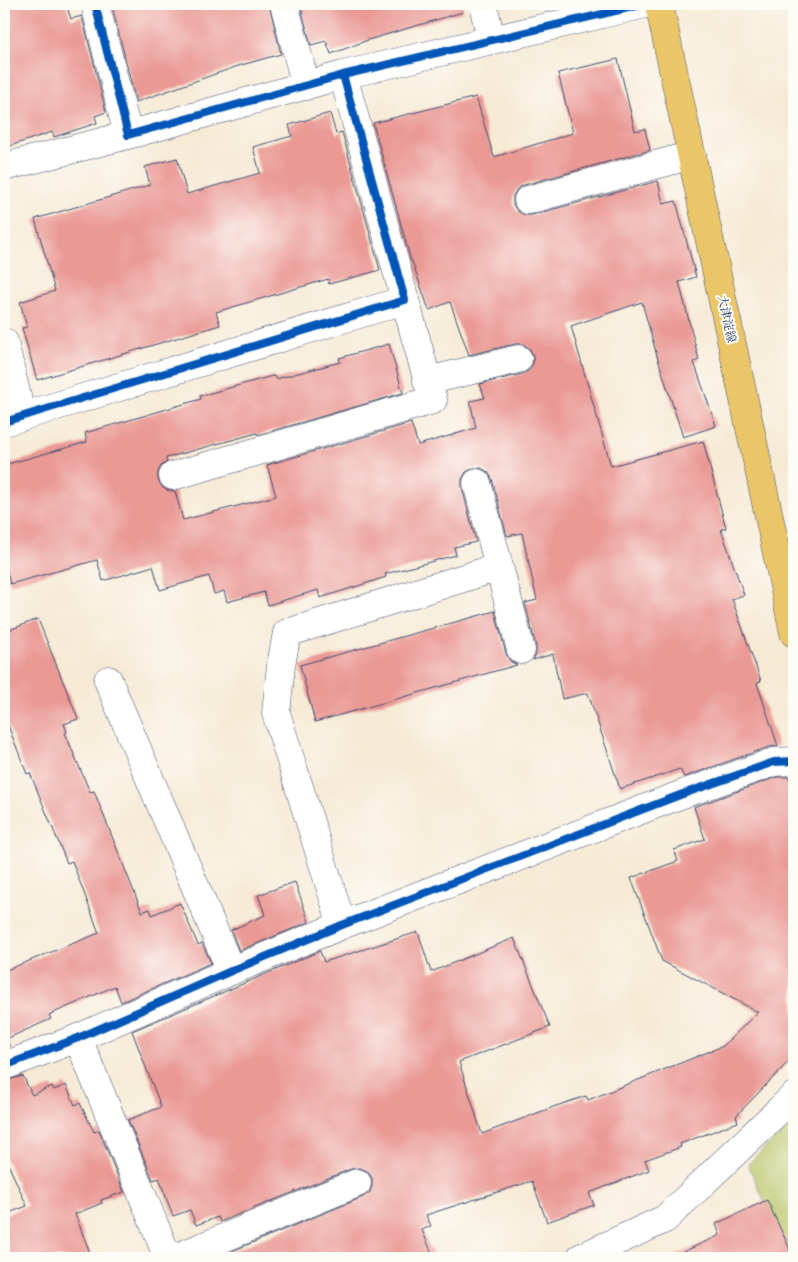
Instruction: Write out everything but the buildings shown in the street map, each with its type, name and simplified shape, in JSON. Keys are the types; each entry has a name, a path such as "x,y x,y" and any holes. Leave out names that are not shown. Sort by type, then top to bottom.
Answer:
{"main road":[{"name":"大津淀線","path":"659,4 794,633"}],"street":[{"path":"95,4 128,135"},
{"path":"284,4 306,86"},
{"path":"483,4 491,40"},
{"path":"4,167 128,135 343,75 645,4"},
{"path":"174,476 433,400 343,75"},
{"path":"528,200 692,155"},
{"path":"4,342 13,419 404,300"},
{"path":"427,380 518,359"},
{"path":"477,483 521,650"},
{"path":"342,924 276,713 281,665 287,633 499,567"},
{"path":"108,680 231,971"},
{"path":"4,1066 78,1038 342,924 680,795 774,762 794,761"},
{"path":"78,1038 168,1258"},
{"path":"580,1258 665,1219 794,1096"},
{"path":"175,1258 357,1183"}],"green space":[{"path":"794,1120 794,1258 789,1258 748,1164"}],"cycle path":[{"path":"95,4 128,135 343,75 645,4"},
{"path":"4,422 405,300 343,75"},
{"path":"4,1066 78,1038 342,925 680,795 774,762 794,761"}]}
